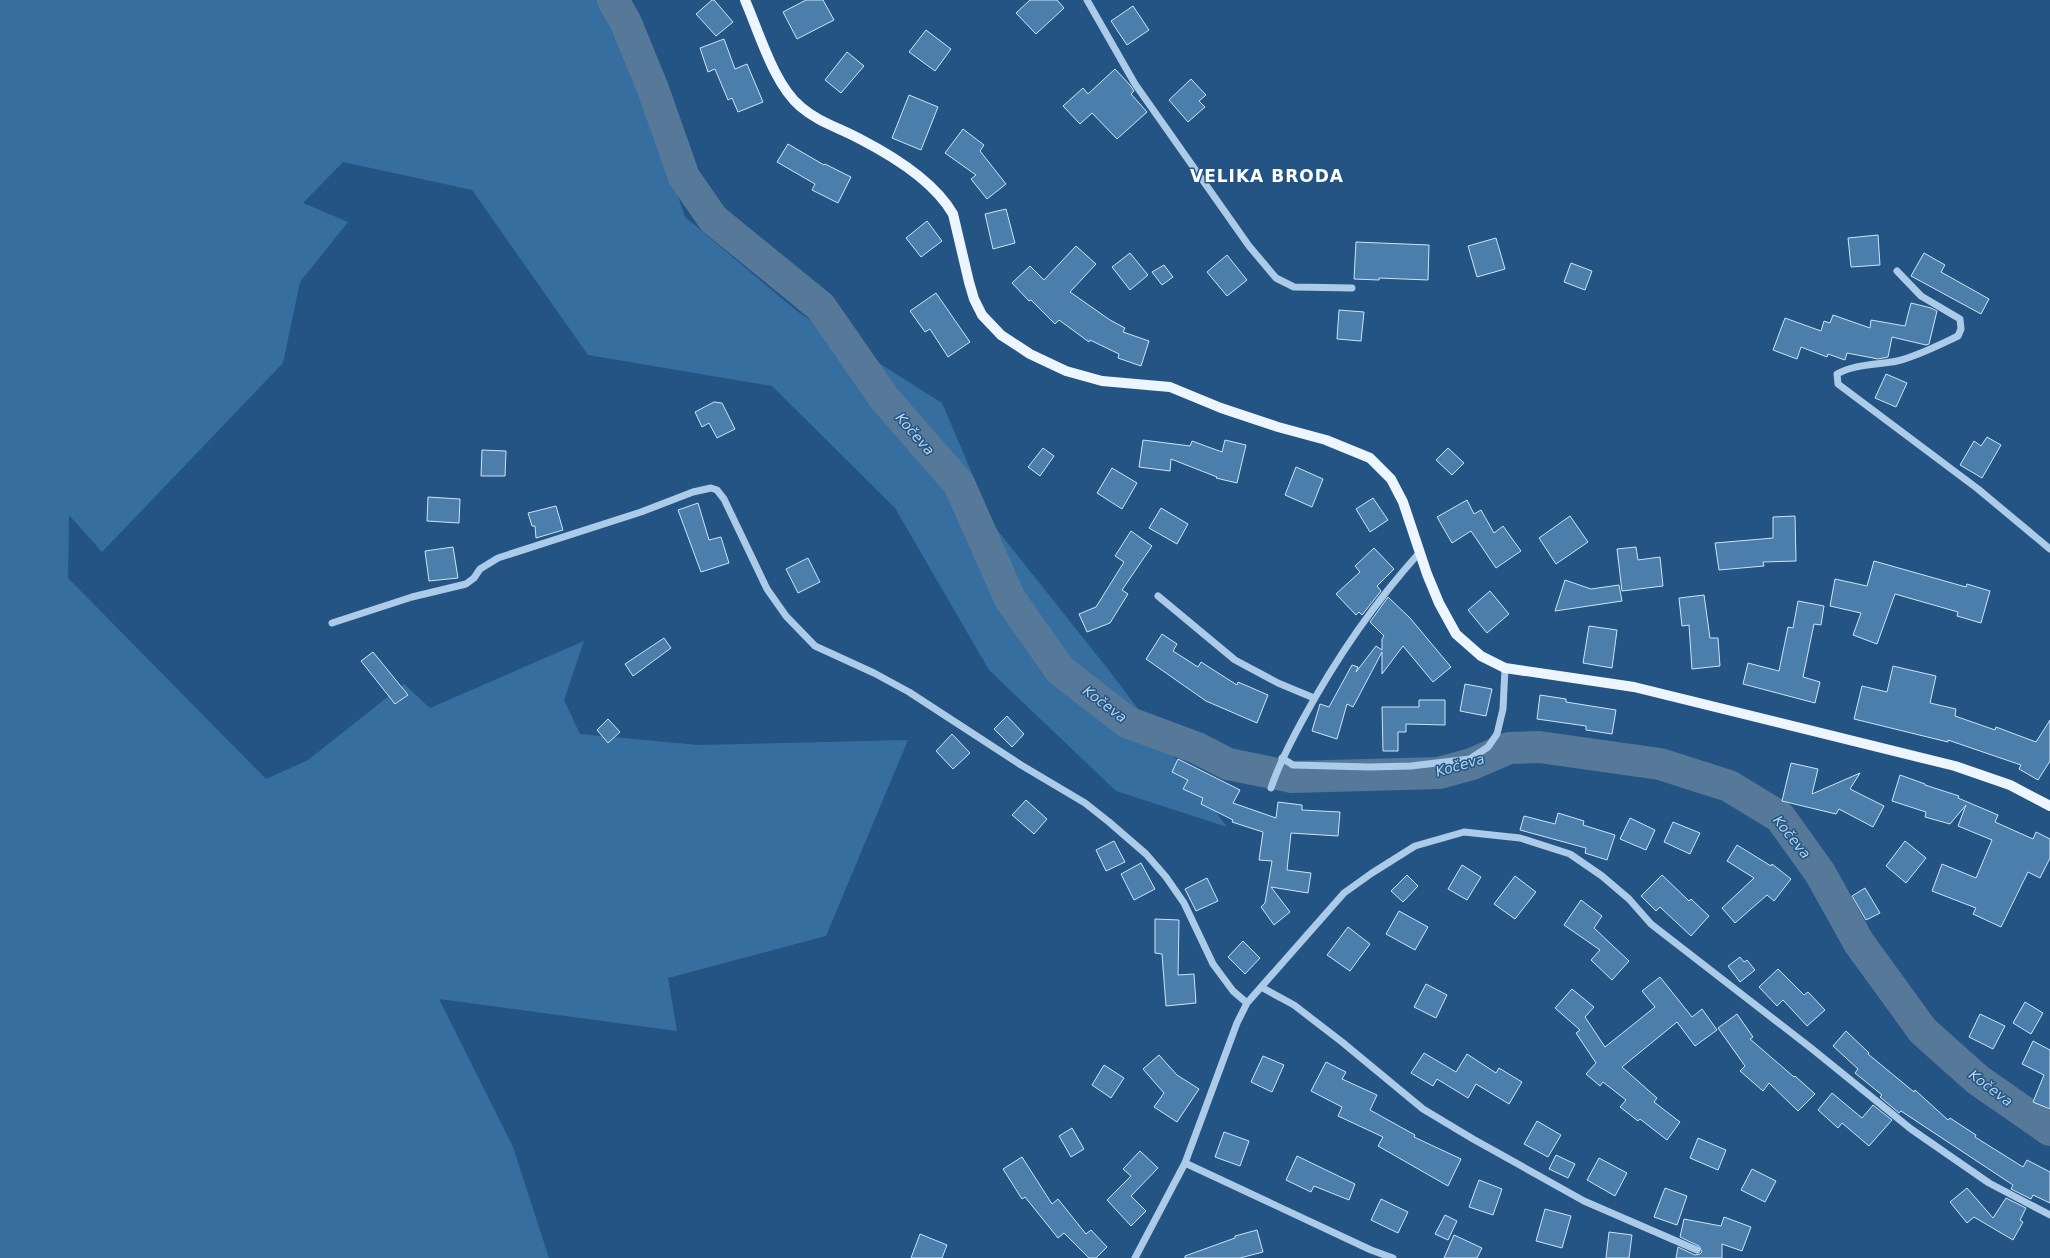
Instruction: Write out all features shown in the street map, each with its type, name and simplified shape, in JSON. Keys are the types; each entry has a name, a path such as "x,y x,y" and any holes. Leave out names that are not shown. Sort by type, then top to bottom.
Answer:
{"main road":[{"path":"745,0 774,68 785,88 800,107 822,122 860,139 902,164 927,183 942,197 953,214 974,299 982,315 1001,335 1030,354 1066,371 1102,381 1170,387 1221,408 1264,423 1326,440 1370,458 1391,479 1403,502 1439,603 1456,634 1481,656 1505,668 1634,687 1948,764 2010,785 2050,806"}],"street":[{"path":"1086,0 1135,84 1249,246 1276,278 1294,287 1352,288"},
{"path":"1897,271 1921,296 1960,319 1961,329 1958,336 1899,361 1855,368 1841,372 1837,374 1838,384 1978,489 2050,548"},
{"path":"332,623 412,597 466,584 474,578 480,569 498,558 641,512 693,492 711,488 717,490 724,499 768,589 786,616 815,646 874,673 909,692 1021,765 1085,803 1109,822 1146,854 1166,878 1184,902 1213,964 1233,991 1247,1003"},
{"path":"1272,786 1281,761 1314,698 1364,618 1420,552"},
{"path":"1158,596 1235,660 1278,683 1314,698"},
{"path":"1281,761 1293,765 1369,767 1411,766 1470,759 1488,747 1497,734 1503,709 1505,668"},
{"path":"1135,1258 1185,1162 1237,1023 1247,1003 1344,893 1372,872 1416,846 1464,832 1520,838 1570,854 1602,876 1629,899 1651,924 1811,1048 1911,1129 1989,1183 2050,1215"},
{"path":"1261,987 1294,1005 1342,1042 1423,1109 1473,1140 1584,1201 1697,1250"},
{"path":"1185,1162 1322,1228 1393,1258"}],"shaded area":[{"path":"0,0 603,0 637,77 685,217 798,312 942,403 995,527 1111,673 1227,827 1116,791 989,670 895,508 772,386 588,355 472,190 343,162 303,203 348,222 300,282 283,363 102,552 69,515 68,578 266,779 308,760 404,684 430,708 584,641 564,700 580,734 698,745 908,740 826,936 668,978 677,1031 439,999 513,1147 549,1258 0,1258"}],"building":[{"path":"712,0 714,0 733,22 716,36 696,14"},
{"path":"806,0 823,0 834,20 797,39 783,12"},
{"path":"1030,0 1057,0 1064,8 1036,34 1016,13"},
{"path":"1133,6 1149,30 1127,45 1111,21"},
{"path":"926,30 951,49 935,71 909,52"},
{"path":"724,39 735,69 747,64 763,102 738,112 732,98 728,100 715,69 708,72 700,48"},
{"path":"847,52 864,66 841,93 825,80"},
{"path":"1115,69 1130,85 1134,91 1131,94 1147,112 1117,139 1092,113 1080,124 1063,106 1083,88 1088,94"},
{"path":"1191,79 1206,95 1199,101 1205,107 1188,122 1169,100"},
{"path":"909,95 938,107 921,150 892,138"},
{"path":"963,129 984,145 980,151 1006,184 987,199 971,179 976,175 945,153"},
{"path":"788,144 824,165 825,164 851,177 838,203 812,190 815,184 777,162"},
{"path":"1006,209 1015,243 993,249 985,214"},
{"path":"927,221 942,241 921,257 906,238"},
{"path":"1878,235 1880,265 1851,267 1848,238"},
{"path":"1496,238 1505,269 1477,277 1468,246"},
{"path":"1356,242 1429,245 1428,280 1379,278 1379,280 1354,279"},
{"path":"1076,246 1096,264 1070,292 1110,320 1125,328 1123,332 1149,341 1141,366 1118,358 1119,354 1090,340 1089,342 1059,320 1055,324 1031,300 1029,301 1012,283 1030,266 1044,280"},
{"path":"1130,253 1148,275 1130,290 1112,267"},
{"path":"1924,253 1945,265 1941,272 1989,299 1981,314 1911,276"},
{"path":"1227,255 1247,280 1227,296 1207,272"},
{"path":"1571,263 1592,271 1585,290 1564,282"},
{"path":"1164,265 1173,277 1162,285 1152,272"},
{"path":"936,293 970,342 948,357 930,329 925,332 910,311"},
{"path":"1911,303 1937,311 1929,344 1926,345 1892,337 1888,357 1878,359 1847,353 1845,360 1828,354 1827,357 1801,347 1797,359 1773,350 1785,318 1821,331 1824,321 1830,323 1833,315 1870,328 1871,320 1905,326"},
{"path":"1339,310 1364,312 1361,341 1337,339"},
{"path":"1886,374 1907,383 1896,407 1875,398"},
{"path":"714,402 722,403 735,429 717,438 709,423 702,427 695,412"},
{"path":"1987,437 2001,445 1982,478 1960,465 1974,441 1981,446"},
{"path":"1143,440 1190,446 1192,441 1222,452 1225,440 1246,445 1237,483 1216,478 1217,477 1171,459 1170,471 1139,467"},
{"path":"1043,448 1054,456 1040,476 1028,467"},
{"path":"1448,448 1464,463 1452,475 1436,460"},
{"path":"482,450 506,451 505,476 481,476"},
{"path":"1296,467 1323,479 1312,507 1285,495"},
{"path":"1112,468 1137,483 1122,509 1097,493"},
{"path":"428,497 460,499 459,523 427,521"},
{"path":"1373,498 1388,520 1370,532 1356,509"},
{"path":"1467,500 1474,514 1481,510 1494,533 1503,526 1521,551 1496,568 1471,531 1452,543 1437,517"},
{"path":"698,503 709,540 721,537 729,563 701,572 678,510"},
{"path":"556,506 563,530 536,538 535,526 532,526 528,513"},
{"path":"1161,508 1188,524 1177,544 1149,528"},
{"path":"1570,516 1588,542 1556,564 1539,538"},
{"path":"1795,516 1796,561 1763,562 1764,566 1719,570 1715,543 1773,538 1773,517"},
{"path":"1131,531 1152,546 1122,590 1128,594 1110,623 1087,632 1079,614 1096,607 1124,562 1115,556"},
{"path":"453,547 458,578 429,581 425,551"},
{"path":"1636,547 1638,560 1660,557 1663,586 1622,591 1617,549"},
{"path":"1374,548 1394,569 1377,586 1381,591 1362,615 1359,612 1356,615 1336,594 1360,572 1355,566"},
{"path":"808,558 820,582 798,593 786,569"},
{"path":"1874,561 1966,587 1967,584 1990,591 1981,623 1957,616 1958,612 1895,594 1877,644 1853,635 1861,613 1830,606 1835,579 1867,586"},
{"path":"1565,580 1591,589 1619,585 1622,601 1555,611"},
{"path":"1490,591 1509,614 1487,633 1468,610"},
{"path":"1704,595 1710,638 1718,638 1720,666 1692,669 1689,625 1682,626 1679,598"},
{"path":"1388,597 1410,618 1451,667 1433,682 1403,646 1382,674 1382,652 1353,707 1347,704 1337,739 1312,731 1320,704 1329,707 1352,665 1358,667 1356,672 1376,646 1382,650 1382,639 1384,636 1370,622"},
{"path":"1798,601 1824,606 1821,625 1814,624 1803,677 1820,682 1815,703 1743,684 1748,663 1779,671 1788,627 1793,628"},
{"path":"1589,626 1617,630 1612,668 1583,663"},
{"path":"1162,634 1177,644 1173,651 1198,667 1201,662 1237,685 1238,682 1268,695 1257,723 1206,701 1146,659"},
{"path":"664,638 671,648 633,676 625,664"},
{"path":"373,652 408,695 395,704 361,661"},
{"path":"1893,666 1936,676 1930,703 1956,709 1955,716 1995,730 1996,727 2036,742 2050,720 2050,761 2038,780 2019,769 2021,765 1948,740 1948,742 1854,719 1862,686 1887,692"},
{"path":"1465,684 1492,689 1486,716 1460,711"},
{"path":"1540,695 1566,699 1566,702 1616,710 1612,734 1586,730 1586,726 1537,719"},
{"path":"1419,700 1445,700 1445,725 1406,724 1406,732 1398,732 1398,751 1383,751 1382,707 1419,707"},
{"path":"1007,716 1024,734 1012,747 994,729"},
{"path":"608,719 620,732 608,743 597,730"},
{"path":"952,734 970,753 953,769 936,751"},
{"path":"1178,759 1240,790 1233,803 1276,818 1278,802 1302,805 1302,810 1340,812 1338,836 1291,833 1287,870 1311,873 1308,893 1271,887 1290,912 1274,925 1261,907 1265,903 1272,861 1259,860 1263,832 1232,822 1233,820 1201,804 1203,798 1183,789 1188,780 1172,772"},
{"path":"1791,763 1818,769 1812,794 1860,773 1850,789 1884,806 1873,827 1839,809 1836,814 1782,801"},
{"path":"1900,775 1959,796 1958,798 1998,815 1995,822 2033,839 2036,832 2050,839 2050,858 2040,878 2028,872 2001,927 1973,914 1976,908 1932,891 1942,864 1976,878 1992,840 1958,826 1966,805 1950,824 1925,817 1926,812 1892,801"},
{"path":"1026,800 1047,819 1034,834 1012,815"},
{"path":"1558,813 1584,821 1583,825 1615,835 1607,860 1585,853 1586,848 1520,830 1524,816 1555,824"},
{"path":"1630,818 1655,830 1646,850 1620,839"},
{"path":"1673,822 1700,833 1690,854 1664,842"},
{"path":"1114,841 1125,862 1106,871 1096,850"},
{"path":"1905,841 1926,858 1906,883 1886,866"},
{"path":"1737,845 1771,866 1772,864 1791,879 1774,901 1767,895 1735,923 1722,908 1754,878 1727,861"},
{"path":"1141,863 1155,889 1134,900 1121,874"},
{"path":"1462,865 1481,877 1467,900 1448,889"},
{"path":"1407,875 1418,886 1403,902 1391,891"},
{"path":"1662,875 1689,901 1691,899 1709,916 1691,936 1660,907 1656,911 1641,896"},
{"path":"1515,876 1536,892 1515,919 1494,904"},
{"path":"1207,878 1218,901 1196,911 1185,889"},
{"path":"1865,888 1880,913 1866,920 1852,896"},
{"path":"1581,900 1602,916 1594,928 1629,961 1612,980 1591,960 1600,950 1564,925"},
{"path":"1399,911 1428,927 1415,950 1386,934"},
{"path":"1155,919 1179,920 1178,975 1194,974 1196,1003 1166,1006 1162,954 1155,953"},
{"path":"1348,927 1370,944 1350,971 1327,955"},
{"path":"1243,941 1260,958 1245,974 1228,957"},
{"path":"1740,957 1744,962 1747,960 1755,970 1740,982 1728,966"},
{"path":"1778,969 1804,995 1808,992 1825,1010 1807,1026 1783,1000 1777,1006 1759,987"},
{"path":"1660,977 1692,1017 1702,1009 1717,1030 1695,1046 1677,1022 1622,1067 1657,1098 1654,1102 1680,1122 1667,1140 1640,1119 1638,1121 1620,1107 1626,1100 1603,1082 1600,1086 1586,1074 1596,1063 1576,1033 1580,1030 1555,1008 1572,989 1594,1007 1585,1017 1605,1047 1655,1007 1642,991"},
{"path":"1426,984 1447,995 1436,1018 1414,1007"},
{"path":"2025,1002 2043,1013 2031,1034 2013,1023"},
{"path":"1737,1014 1753,1037 1750,1039 1815,1094 1798,1111 1769,1083 1763,1091 1740,1071 1745,1066 1718,1028"},
{"path":"1980,1014 2005,1026 1993,1049 1969,1037"},
{"path":"1846,1031 1869,1053 1868,1054 1914,1092 1915,1090 1948,1120 1950,1118 1976,1135 1975,1137 2023,1167 2027,1160 2050,1172 2050,1203 2033,1195 2031,1199 2011,1189 2013,1185 1901,1111 1899,1113 1880,1097 1882,1095 1855,1073 1858,1069 1833,1046"},
{"path":"2033,1041 2050,1050 2050,1109 2033,1102 2044,1075 2022,1064"},
{"path":"1424,1053 1456,1072 1467,1054 1496,1073 1499,1068 1522,1082 1509,1104 1476,1084 1468,1098 1437,1079 1433,1086 1411,1073"},
{"path":"1159,1055 1177,1075 1199,1089 1177,1122 1154,1107 1164,1093 1143,1069"},
{"path":"1263,1056 1284,1065 1272,1092 1251,1082"},
{"path":"1326,1062 1346,1072 1342,1079 1377,1095 1370,1110 1415,1135 1414,1137 1461,1159 1448,1186 1378,1146 1383,1137 1338,1116 1342,1107 1311,1091"},
{"path":"1104,1065 1124,1078 1111,1098 1092,1085"},
{"path":"1832,1093 1862,1118 1873,1105 1892,1120 1869,1146 1842,1123 1838,1128 1818,1110"},
{"path":"1537,1121 1561,1135 1548,1157 1524,1144"},
{"path":"1072,1128 1084,1149 1071,1157 1059,1136"},
{"path":"1224,1132 1249,1141 1240,1166 1215,1157"},
{"path":"1698,1138 1726,1150 1718,1170 1690,1158"},
{"path":"1140,1151 1158,1168 1131,1196 1146,1211 1131,1226 1107,1200 1131,1176 1123,1169"},
{"path":"1556,1155 1575,1164 1568,1178 1549,1169"},
{"path":"1297,1156 1355,1184 1349,1200 1314,1186 1311,1192 1286,1180"},
{"path":"1022,1157 1052,1204 1058,1199 1086,1234 1091,1230 1107,1247 1096,1258 1089,1258 1064,1233 1058,1238 1025,1197 1022,1199 1003,1169"},
{"path":"1599,1158 1627,1173 1615,1196 1587,1180"},
{"path":"1752,1169 1776,1181 1765,1202 1741,1190"},
{"path":"1479,1180 1502,1189 1493,1215 1469,1207"},
{"path":"1665,1188 1687,1196 1677,1225 1654,1217"},
{"path":"1967,1188 1993,1218 2006,1198 2026,1208 2020,1220 2023,1222 2013,1240 1974,1217 1967,1223 1950,1202"},
{"path":"1381,1199 1408,1212 1398,1233 1371,1220"},
{"path":"1545,1209 1571,1216 1562,1248 1536,1241"},
{"path":"1445,1215 1457,1221 1448,1240 1435,1234"},
{"path":"1724,1217 1751,1227 1742,1251 1722,1244 1722,1258 1676,1258 1678,1247 1695,1255 1702,1252 1699,1246 1680,1237 1684,1219 1721,1226"},
{"path":"1257,1230 1263,1252 1240,1258 1185,1258 1185,1256 1235,1238 1235,1236"},
{"path":"1609,1232 1632,1235 1629,1258 1606,1258"},
{"path":"920,1234 947,1245 942,1258 911,1258"},
{"path":"1454,1235 1482,1248 1477,1258 1444,1258"}],"waterway":[{"name":"Kočeva","path":"613,0 626,23 653,89 684,177 713,219 821,307 884,398 959,484 1010,599 1060,670 1127,722 1197,748 1228,764 1292,777 1439,773 1472,764 1509,748 1539,747 1660,764 1729,786 1780,817 1820,873 1859,943 1923,1031 1978,1080 2050,1130"}],"district":[{"name":"VELIKA BRODA","path":"1267,176"}]}
